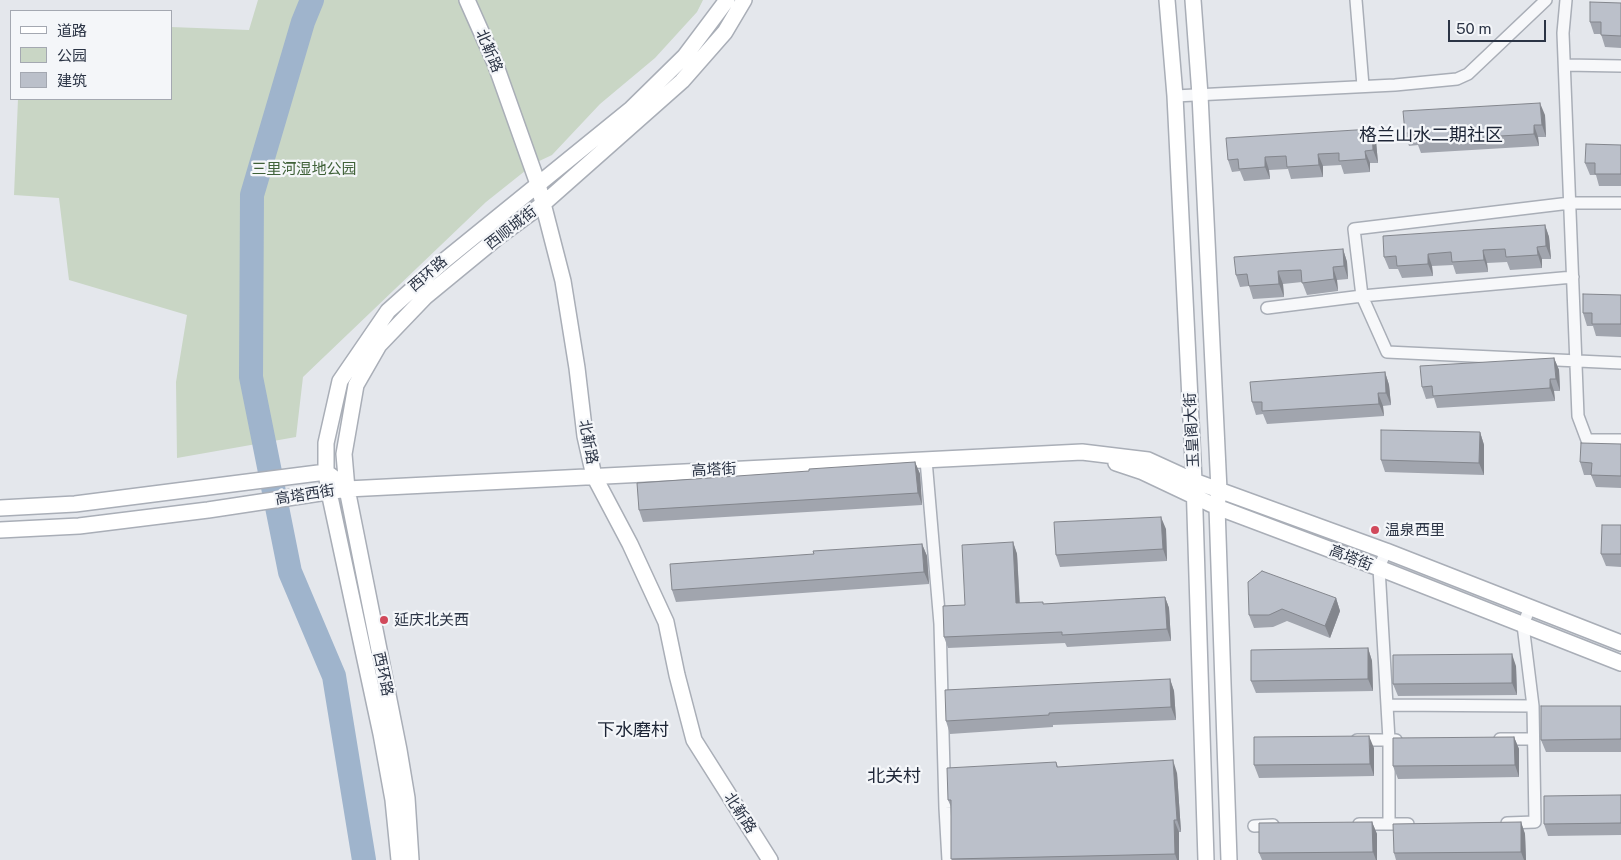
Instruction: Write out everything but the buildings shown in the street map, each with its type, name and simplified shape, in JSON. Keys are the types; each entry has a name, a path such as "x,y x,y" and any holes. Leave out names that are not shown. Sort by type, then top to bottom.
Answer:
{"street":[{"name":"北靳路","path":"467,0 495,63 538,184 563,281 577,368 584,436 594,476 630,544 666,622 677,675 694,740 770,860"},
{"name":"西顺城街","path":"538,184 631,109 685,56 727,0"},
{"name":"西顺城街","path":"347,488 344,454 356,385 379,345 426,297 498,237 543,204 682,81 725,32 744,0"},
{"name":"玉皇阁大街","path":"1168,0 1194,480 1206,860"},
{"name":"玉皇阁大街","path":"1193,0 1200,95 1219,490 1229,860"},
{"path":"1356,0 1363,86"},
{"path":"1174,96 1457,79 1468,74 1546,0"},
{"path":"1566,0 1563,33 1578,416 1587,440 1621,440"},
{"path":"1565,65 1621,66"},
{"name":"西环路","path":"399,860 393,800 381,734 329,492 326,472 326,443 340,381 388,311 445,260 538,184"},
{"path":"1621,203 1570,203 1354,229 1362,296 1387,352 1621,364"},
{"path":"1267,308 1362,296 1573,276"},
{"name":"高塔街","path":"1082,452 1144,472 1218,507 1621,663"},
{"name":"高塔街","path":"347,488 1082,452 1148,460 1219,490 1386,551 1621,643"},
{"path":"926,460 940,624 944,808 948,860"},
{"name":"高塔西街","path":"0,508 75,504 326,472 347,488"},
{"name":"西环路","path":"347,488 399,750 407,798 411,860"},
{"name":"高塔西街","path":"0,530 79,526 208,510 347,488"},
{"path":"1386,551 1379,568 1389,740 1389,824"},
{"path":"1496,823 1535,822 1533,706 1523,625 1530,607"},
{"path":"1387,705 1533,706"},
{"path":"1485,739 1533,739"},
{"path":"1342,740 1408,740"},
{"path":"1351,824 1418,824"},
{"path":"1254,826 1283,825"}],"green space":[{"name":"三里河湿地公园","path":"258,0 703,0 697,12 655,58 600,104 552,155 535,163 486,202 303,377 296,437 177,458 176,382 187,315 69,280 59,198 14,195 18,100 172,100 172,27 249,30"}],"waterway":[{"path":"312,0 303,22 252,195 251,377 290,572 334,676 364,860"}],"place":[{"name":"温泉西里","path":"1375,530"},
{"name":"延庆北关西","path":"384,620"}],"district":[{"name":"格兰山水二期社区","path":"1431,135"},
{"name":"下水磨村","path":"633,730"},
{"name":"北关村","path":"894,776"}]}
